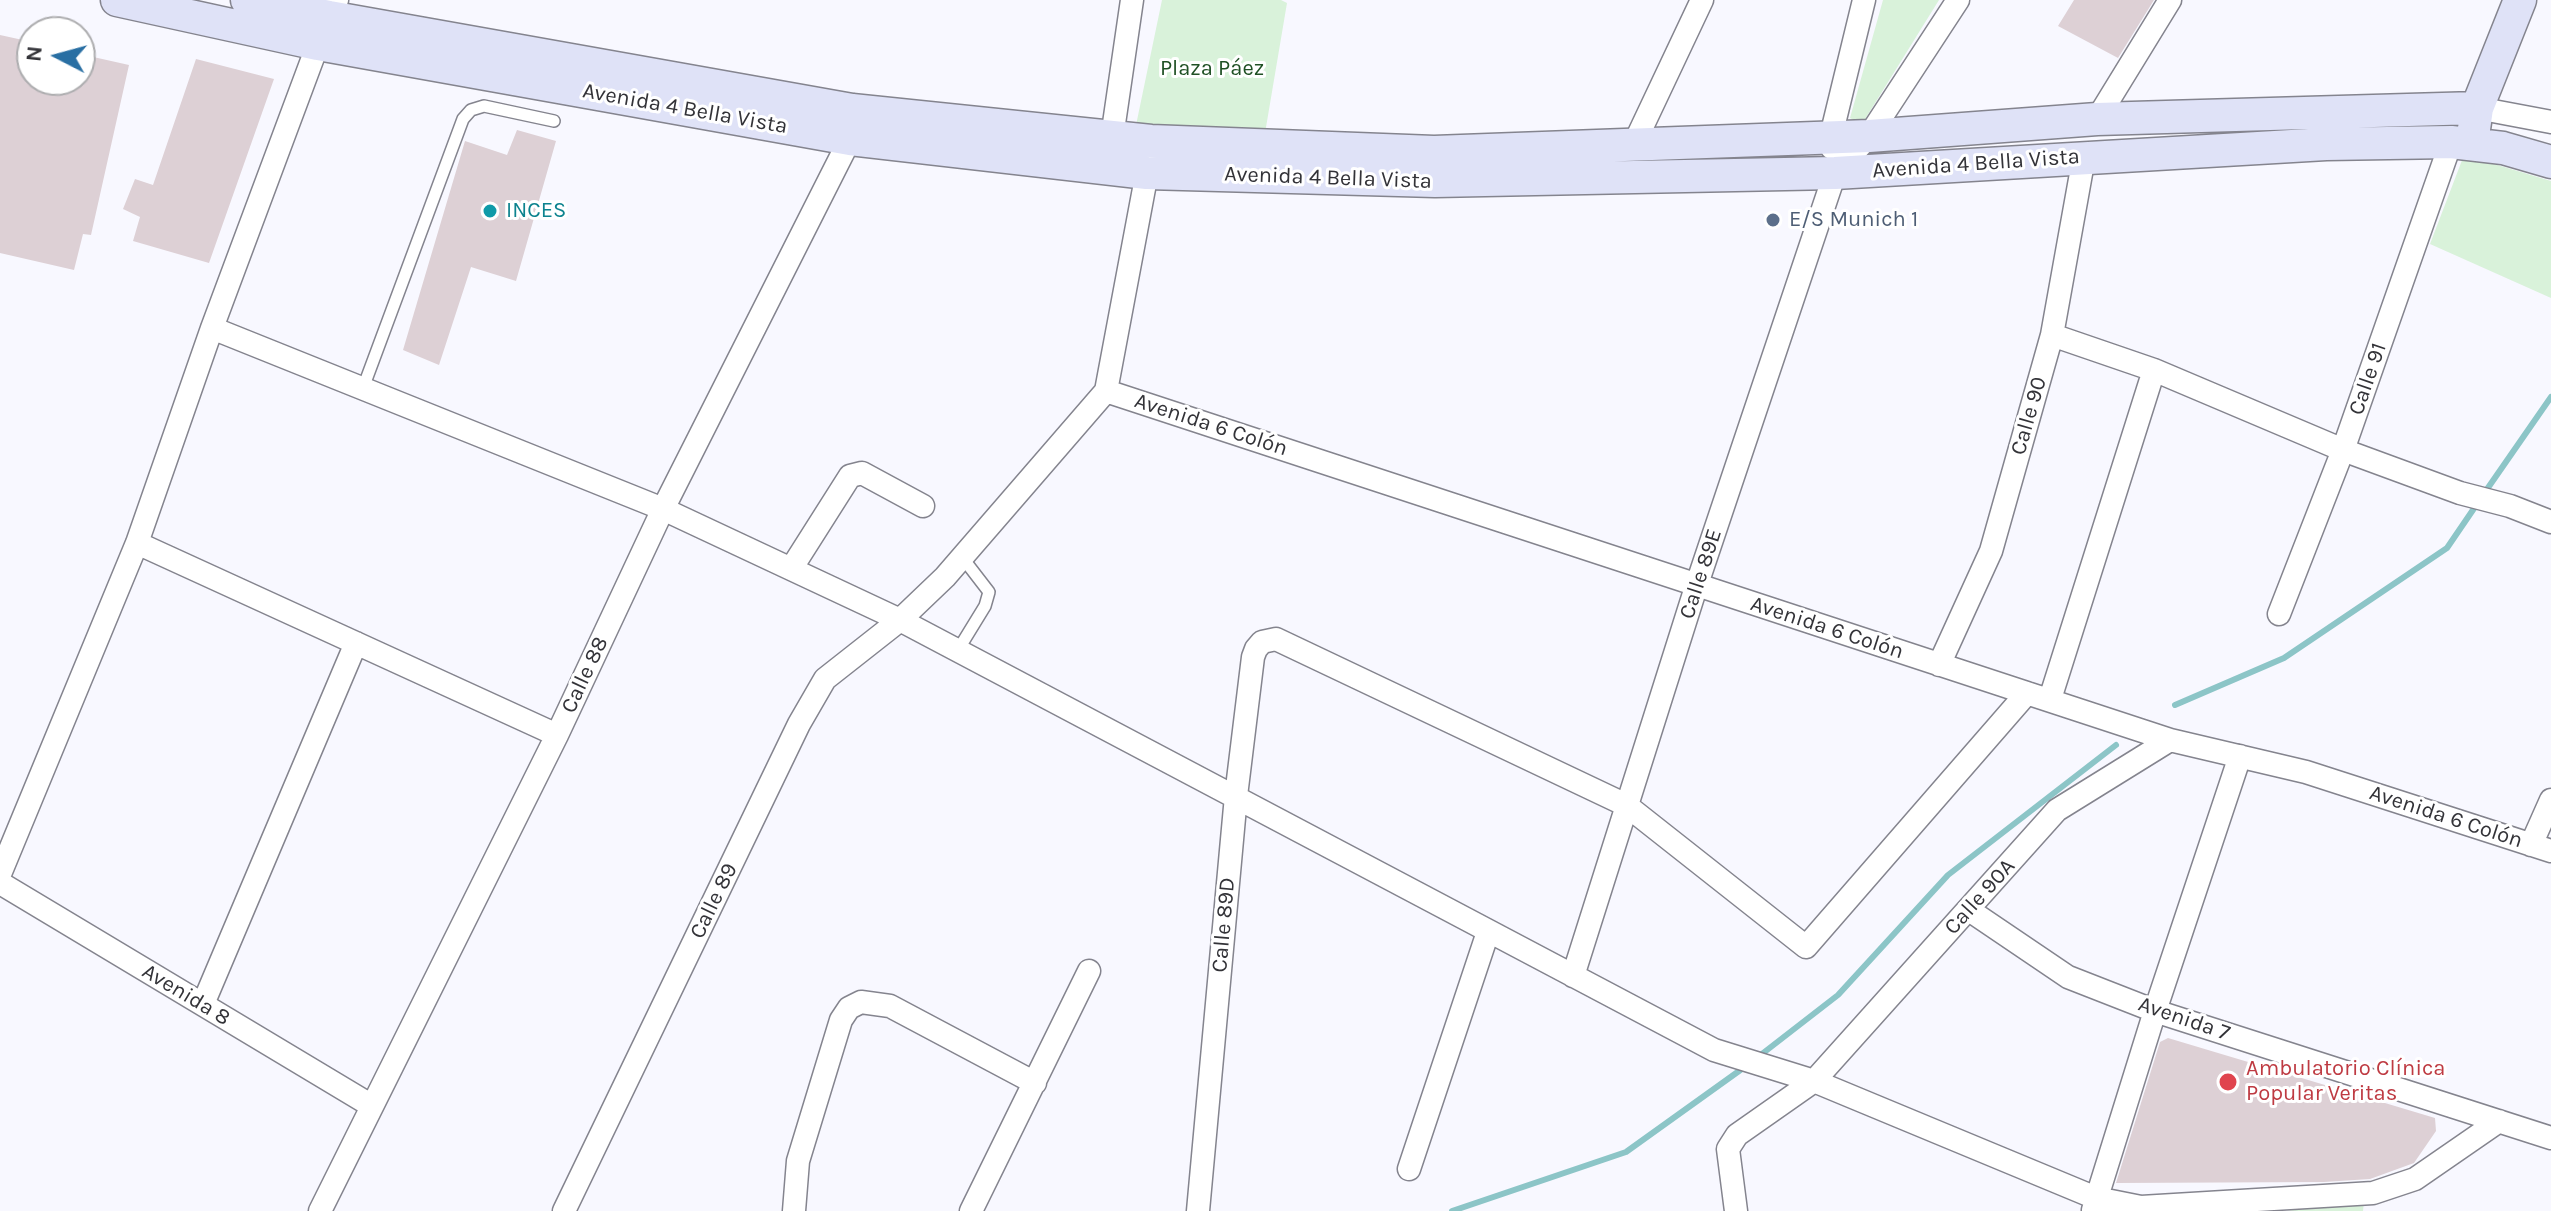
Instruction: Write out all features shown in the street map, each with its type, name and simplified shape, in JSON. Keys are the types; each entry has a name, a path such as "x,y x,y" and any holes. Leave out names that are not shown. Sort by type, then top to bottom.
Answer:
{"street":[{"name":"Avenida 4 Bella Vista","path":"117,0 328,20 1110,153 1147,173 1435,181 1835,173 2326,144 2461,142 2503,148 2551,162"},
{"name":"Avenida 4 Bella Vista","path":"247,0 850,139 1110,153 1151,141 1434,152 1869,136 2097,119 2477,108"},
{"path":"1110,153 1132,0"},
{"path":"1634,144 1702,0"},
{"path":"1835,173 1831,136 1864,0"},
{"path":"1835,173 1869,136 1958,0"},
{"path":"2097,119 2170,0"},
{"path":"2461,142 2520,0"},
{"path":"0,874 137,543 212,328 328,20"},
{"path":"2477,108 2551,122"},
{"name":"Calle 88","path":"320,1211 557,735 663,509 850,139"},
{"path":"1106,391 1151,141"},
{"name":"Calle 91","path":"2279,614 2461,142"},
{"name":"Calle 90","path":"1939,665 1991,551 2052,335 2084,157"},
{"name":"Calle 89E","path":"1573,976 1697,584 1835,173"},
{"path":"212,328 663,509 900,620 1714,1050 1814,1081 2094,1204 2140,1209 2373,1202 2415,1179 2499,1121"},
{"path":"2052,335 2154,370 2343,450 2551,522"},
{"path":"2050,699 2154,370"},
{"name":"Calle 89","path":"564,1211 810,702 825,679 900,620 962,557 1106,391"},
{"name":"Avenida 6 Colón","path":"1106,391 2170,740 2306,772 2541,848"},
{"path":"791,569 850,476 862,473 923,506"},
{"path":"137,543 557,735"},
{"name":"Calle 89D","path":"1198,1211 1236,796 1253,657 1262,642 1276,639 1626,805"},
{"path":"203,1004 356,643"},
{"path":"1626,805 1806,947 2027,693"},
{"name":"Calle 90A","path":"1736,1211 1728,1149 1737,1135 1814,1081 2057,810 2170,740"},
{"path":"2094,1204 2240,756"},
{"path":"2541,848 2551,800"},
{"name":"Avenida 8","path":"0,883 372,1106"},
{"name":"Avenida 7","path":"1969,910 2068,977 2155,1011 2551,1138"},
{"path":"1409,1169 1488,932"},
{"path":"971,1211 1089,971"},
{"path":"794,1211 798,1161 841,1020 849,1008 861,1002 890,1006 1035,1083"}],"lane":[{"path":"363,388 463,119 471,110 484,106 554,121"},
{"path":"958,650 985,606 989,592 962,557"}],"green space":[{"name":"Plaza Páez","path":"1162,0 1281,0 1287,3 1263,145 1135,130"},
{"path":"1883,0 1939,0 1862,124 1850,118"},
{"path":"2464,155 2551,181 2551,298 2430,244"},
{"path":"2364,1202 2363,1211 2286,1211"}],"building":[{"path":"2074,0 2154,0 2118,58 2058,26"},
{"path":"0,35 16,38 16,96 96,96 96,58 129,65 91,235 83,234 74,270 0,253"},
{"path":"196,59 274,79 209,263 133,241 140,217 123,209 135,179 153,185"},
{"name":"INCES","path":"517,130 556,141 516,281 471,267 439,365 403,350 465,141 507,155"},
{"name":"Ambulatorio Clínica Popular Veritas","path":"2168,1038 2435,1118 2436,1131 2414,1163 2370,1179 2116,1183 2160,1042"}],"waterway":[{"path":"2483,495 2551,397"},
{"path":"2175,705 2284,658 2447,548 2477,504"},
{"path":"1758,1057 1838,995 1948,875 2116,745"},
{"path":"1452,1211 1626,1152 1746,1066"}],"place":[{"name":"INCES","path":"490,211"},
{"name":"E/S Munich 1","path":"1773,220"},
{"name":"Ambulatorio Clínica Popular Veritas","path":"2228,1082"}]}
